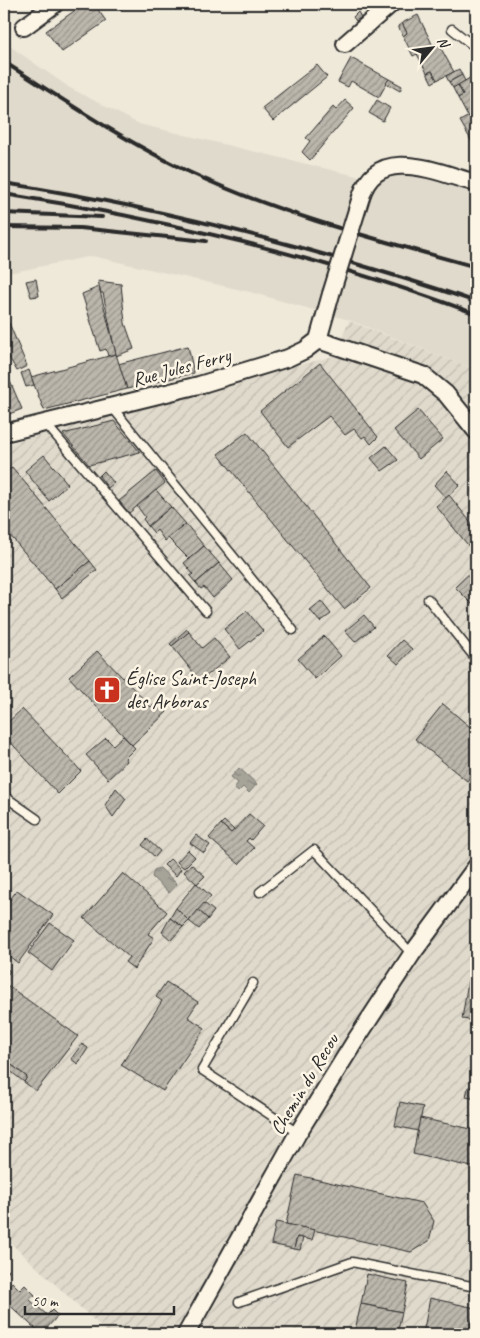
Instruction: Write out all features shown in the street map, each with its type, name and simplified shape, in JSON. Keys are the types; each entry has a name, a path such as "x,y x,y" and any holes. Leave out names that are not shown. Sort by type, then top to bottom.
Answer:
{"street":[{"path":"24,27 56,4"},
{"path":"345,44 391,4"},
{"path":"476,183 414,166 382,168 371,176 361,197 318,340 373,356 423,375 446,394 476,431"},
{"name":"Rue Jules Ferry","path":"4,433 199,385 288,358 305,350 318,340"},
{"name":"Chemin du Recou","path":"186,1334 298,1134 412,954 476,866"}],"lane":[{"path":"452,29 476,48"},
{"path":"112,407 293,630"},
{"path":"46,423 206,611"},
{"path":"428,599 476,659"},
{"path":"4,796 37,819"},
{"path":"260,892 314,850 412,954"},
{"path":"253,983 202,1070 298,1134"},
{"path":"239,1302 352,1262 476,1287"}],"path":[{"path":"4,122 7,126 4,147"}],"shaded area":[{"path":"4,42 70,88 139,124 369,179 387,165 476,185 476,370 349,320 250,292 92,256 4,274"},
{"path":"349,321 476,370 476,1334 109,1334 4,1237 4,446 42,432 334,356"}],"water":[{"path":"239,768 257,784 249,793 243,787 238,792 234,788 238,783 231,777"},
{"path":"160,868 177,884 169,893 152,877 154,870"}],"building":[{"path":"4,4 12,4 4,10"},
{"path":"84,4 94,4 106,21 62,52 46,31"},
{"path":"116,4 129,4 120,10"},
{"path":"358,12 361,17 356,21 353,17"},
{"path":"418,15 433,46 413,56 403,36 407,33 402,23"},
{"path":"402,23 407,33 403,36 398,26"},
{"path":"438,43 454,72 437,80 432,71 427,73 417,54"},
{"path":"351,58 389,79 379,97 351,81 348,87 338,82"},
{"path":"317,65 327,77 273,121 262,108"},
{"path":"459,69 462,75 449,82 446,76"},
{"path":"432,71 437,80 432,83 427,73"},
{"path":"462,75 465,81 453,88 449,82"},
{"path":"473,76 476,82 476,112 468,117 458,98 463,95 458,85"},
{"path":"389,79 402,86 400,91 386,83"},
{"path":"458,85 463,95 458,98 453,88"},
{"path":"345,100 354,108 310,160 302,152 310,141 306,138 333,107 336,110"},
{"path":"377,100 390,108 383,121 369,113"},
{"path":"476,112 476,149 460,121"},
{"path":"36,279 39,296 31,297 26,281"},
{"path":"98,281 121,284 125,323 134,349 116,356 103,293 101,293"},
{"path":"99,287 116,354 108,356 106,349 100,351 82,294"},
{"path":"9,323 27,366 17,371 4,349 4,326"},
{"path":"188,346 194,373 127,389 118,364"},
{"path":"116,354 127,389 44,410 31,377"},
{"path":"320,363 378,437 371,444 365,436 362,438 354,429 345,435 329,416 288,447 260,411"},
{"path":"29,370 34,385 26,387 21,373"},
{"path":"9,379 22,409 4,416 4,381"},
{"path":"418,410 443,439 419,459 394,430"},
{"path":"114,421 140,452 89,465 63,434"},
{"path":"247,432 371,588 344,609 218,454"},
{"path":"386,446 398,460 382,471 371,458"},
{"path":"44,455 68,484 49,501 25,471"},
{"path":"12,467 90,561 55,589 4,528 4,474"},
{"path":"104,471 114,483 108,488 99,476"},
{"path":"156,471 165,483 129,513 119,501"},
{"path":"447,471 460,485 446,498 434,485"},
{"path":"156,490 171,507 148,526 143,519 145,517 137,506"},
{"path":"449,495 473,525 476,523 476,555 436,506"},
{"path":"171,507 186,524 165,541 157,530 154,533 148,526"},
{"path":"186,524 204,546 189,559 168,538"},
{"path":"204,546 219,563 196,583 190,576 193,574 184,563"},
{"path":"90,561 97,570 62,598 55,589"},
{"path":"219,563 233,580 213,598 204,587 201,589 196,583"},
{"path":"476,567 476,608 455,587"},
{"path":"321,601 331,614 320,622 310,610"},
{"path":"247,611 263,631 240,649 224,629"},
{"path":"364,615 374,627 355,642 345,631"},
{"path":"187,629 189,632 172,646 170,644"},
{"path":"189,632 202,648 214,638 230,657 200,681 172,646"},
{"path":"324,636 341,656 315,679 298,659"},
{"path":"402,640 412,649 398,664 388,655"},
{"name":"Église Saint-Joseph des Arboras","path":"97,651 151,707 158,702 167,712 132,745 69,677"},
{"path":"443,704 476,732 476,769 467,781 415,739"},
{"path":"22,709 81,771 58,794 4,735 4,726"},
{"path":"123,736 135,748 125,758 127,761 108,779 86,755 106,738 113,745"},
{"path":"116,788 126,799 113,817 105,805"},
{"path":"249,814 263,826 251,840 249,838 246,841 254,848 239,864 209,838 221,824 231,833"},
{"path":"224,821 234,830 231,833 221,824"},
{"path":"196,835 210,845 204,853 190,843"},
{"path":"147,839 160,851 155,857 142,845"},
{"path":"188,850 195,857 184,868 177,862"},
{"path":"170,859 181,869 176,876 164,865"},
{"path":"191,864 205,876 197,884 184,872"},
{"path":"123,873 167,912 148,934 154,938 134,969 125,962 129,957 84,918"},
{"path":"196,883 211,896 189,921 176,908"},
{"path":"17,890 53,915 18,963 4,952 4,908"},
{"path":"204,903 214,911 208,919 198,910"},
{"path":"176,908 189,921 183,927 170,918"},
{"path":"198,910 208,919 199,929 189,921"},
{"path":"170,918 183,927 171,940 162,932"},
{"path":"50,923 74,940 52,971 28,953"},
{"path":"476,935 476,957 472,956"},
{"path":"472,956 476,957 476,1021 462,1019"},
{"path":"4,967 10,971 4,979"},
{"path":"166,982 198,1002 188,1017 205,1028 163,1091 121,1065 162,1001 156,997"},
{"path":"4,983 78,1036 36,1091 24,1082 27,1077 4,1059"},
{"path":"82,1044 88,1048 78,1064 71,1059"},
{"path":"4,1059 27,1077 24,1082 4,1066"},
{"path":"468,1087 476,1088 476,1099 466,1097"},
{"path":"400,1102 423,1107 418,1131 395,1126"},
{"path":"420,1118 476,1130 476,1168 413,1154"},
{"path":"297,1175 422,1203 434,1221 429,1241 411,1252 286,1224"},
{"path":"276,1222 315,1230 312,1240 297,1237 294,1249 271,1244"},
{"path":"297,1237 303,1238 300,1250 294,1249"},
{"path":"4,1266 9,1271 4,1277"},
{"path":"367,1274 408,1283 402,1312 361,1304"},
{"path":"12,1282 20,1290 25,1285 35,1295 30,1300 47,1315 52,1310 58,1316 41,1334 4,1300 4,1291"},
{"path":"430,1298 475,1308 469,1334 423,1334"},
{"path":"361,1304 402,1312 397,1334 354,1334"}],"railway":[{"path":"4,62 95,120 189,172 295,214 476,267"},
{"path":"4,183 178,216 350,262 476,302"},
{"path":"4,194 123,215 243,242 361,275 476,314"},
{"path":"4,213 102,217"},
{"path":"4,227 80,228 206,241"}],"place":[{"name":"Église Saint-Joseph des Arboras","path":"107,690"}]}
